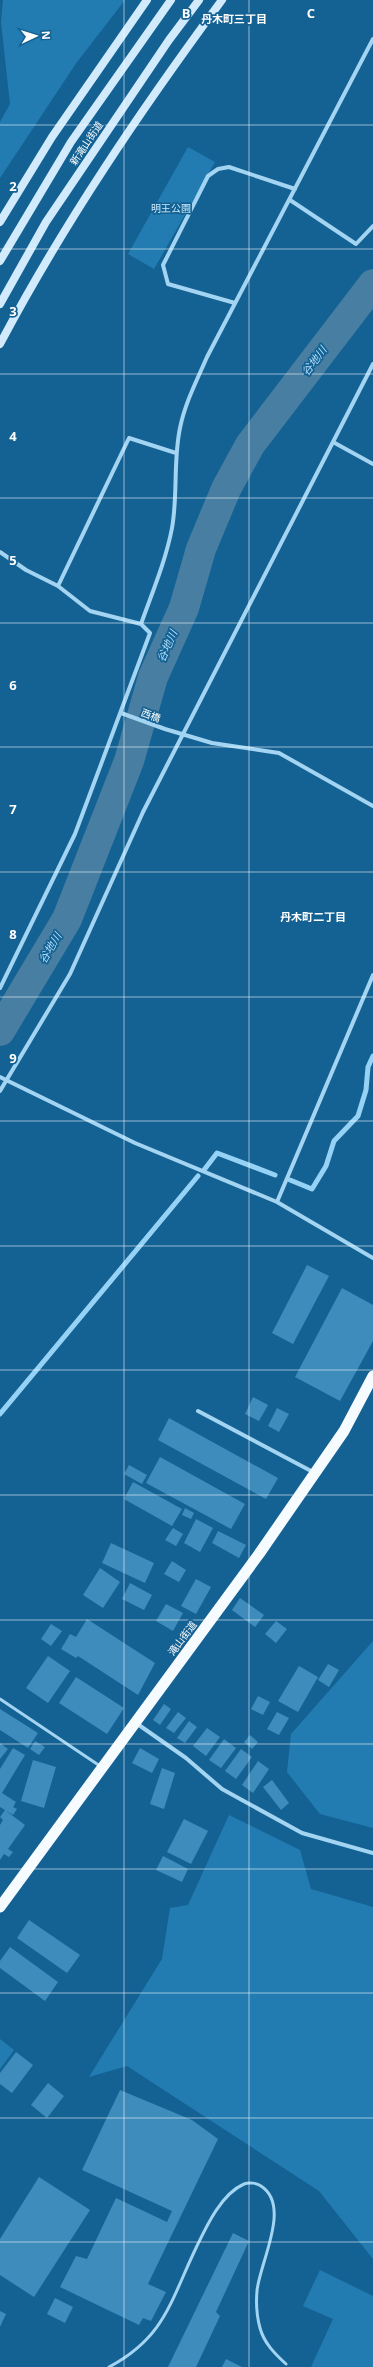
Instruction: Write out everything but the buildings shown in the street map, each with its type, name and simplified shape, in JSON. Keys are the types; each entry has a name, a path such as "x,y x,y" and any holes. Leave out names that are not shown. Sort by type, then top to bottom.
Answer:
{"highway":[{"name":"滝山街道","path":"0,1908 259,1554 316,1473 344,1431 373,1376"}],"main road":[{"path":"0,222 52,137 147,0"},
{"name":"新滝山街道","path":"0,261 72,142 171,0"},
{"name":"新滝山街道","path":"0,304 54,210 164,46 199,0"},
{"path":"0,344 25,297 109,161 176,63 222,0"}],"street":[{"path":"141,624 172,529 176,498 176,453 180,427 189,397 235,303 373,39"},
{"path":"235,303 168,284 164,275 163,265 208,176 218,169 229,167 295,189"},
{"path":"290,200 356,244 373,226"},
{"path":"0,1091 70,974 143,812 373,364"},
{"path":"58,586 129,438 176,453"},
{"path":"333,442 373,464"},
{"path":"0,552 26,570 58,586 90,611 141,624 150,633 75,834 0,988"},
{"name":"西橋","path":"121,713 165,729 212,743 279,753 373,806"},
{"path":"276,1202 373,975"},
{"path":"0,1077 135,1143 276,1202 373,1258"},
{"path":"198,1411 316,1473"},
{"path":"135,1722 186,1758 222,1789 302,1833 373,1853"}],"lane":[{"path":"0,1699 102,1767"},
{"path":"109,2367 129,2356 146,2341 163,2320 196,2248 214,2216 236,2188 246,2183 259,2184 268,2190 272,2203 274,2220 273,2235 260,2271 256,2292 260,2328 266,2341 286,2364"}],"green space":[{"path":"3,0 125,0 77,62 0,178 0,122 10,104 1,22"},
{"name":"明王公園","path":"188,147 215,162 154,269 128,254"},
{"path":"373,1641 373,1828 320,1814 287,1772 291,1734"},
{"path":"229,1815 300,1850 311,1889 373,1907 373,2259 319,2191 127,2066 89,2077 162,1959 170,1908 188,1905"},
{"path":"0,2039 14,2050 0,2069"},
{"path":"320,2270 373,2296 373,2367 311,2367 333,2319 303,2306"}],"waterway":[{"name":"谷地川","path":"0,1031 67,919 129,761 153,677 184,608 201,549 226,489 250,445 373,284"},
{"path":"290,1180 312,1189 326,1166 334,1141 358,1116 366,1090 368,1067 373,1056"},
{"path":"204,1170 217,1153 275,1175"},
{"path":"0,1414 198,1176"}],"district":[{"name":"丹木町三丁目","path":"234,19"},
{"name":"丹木町二丁目","path":"313,917"}]}
